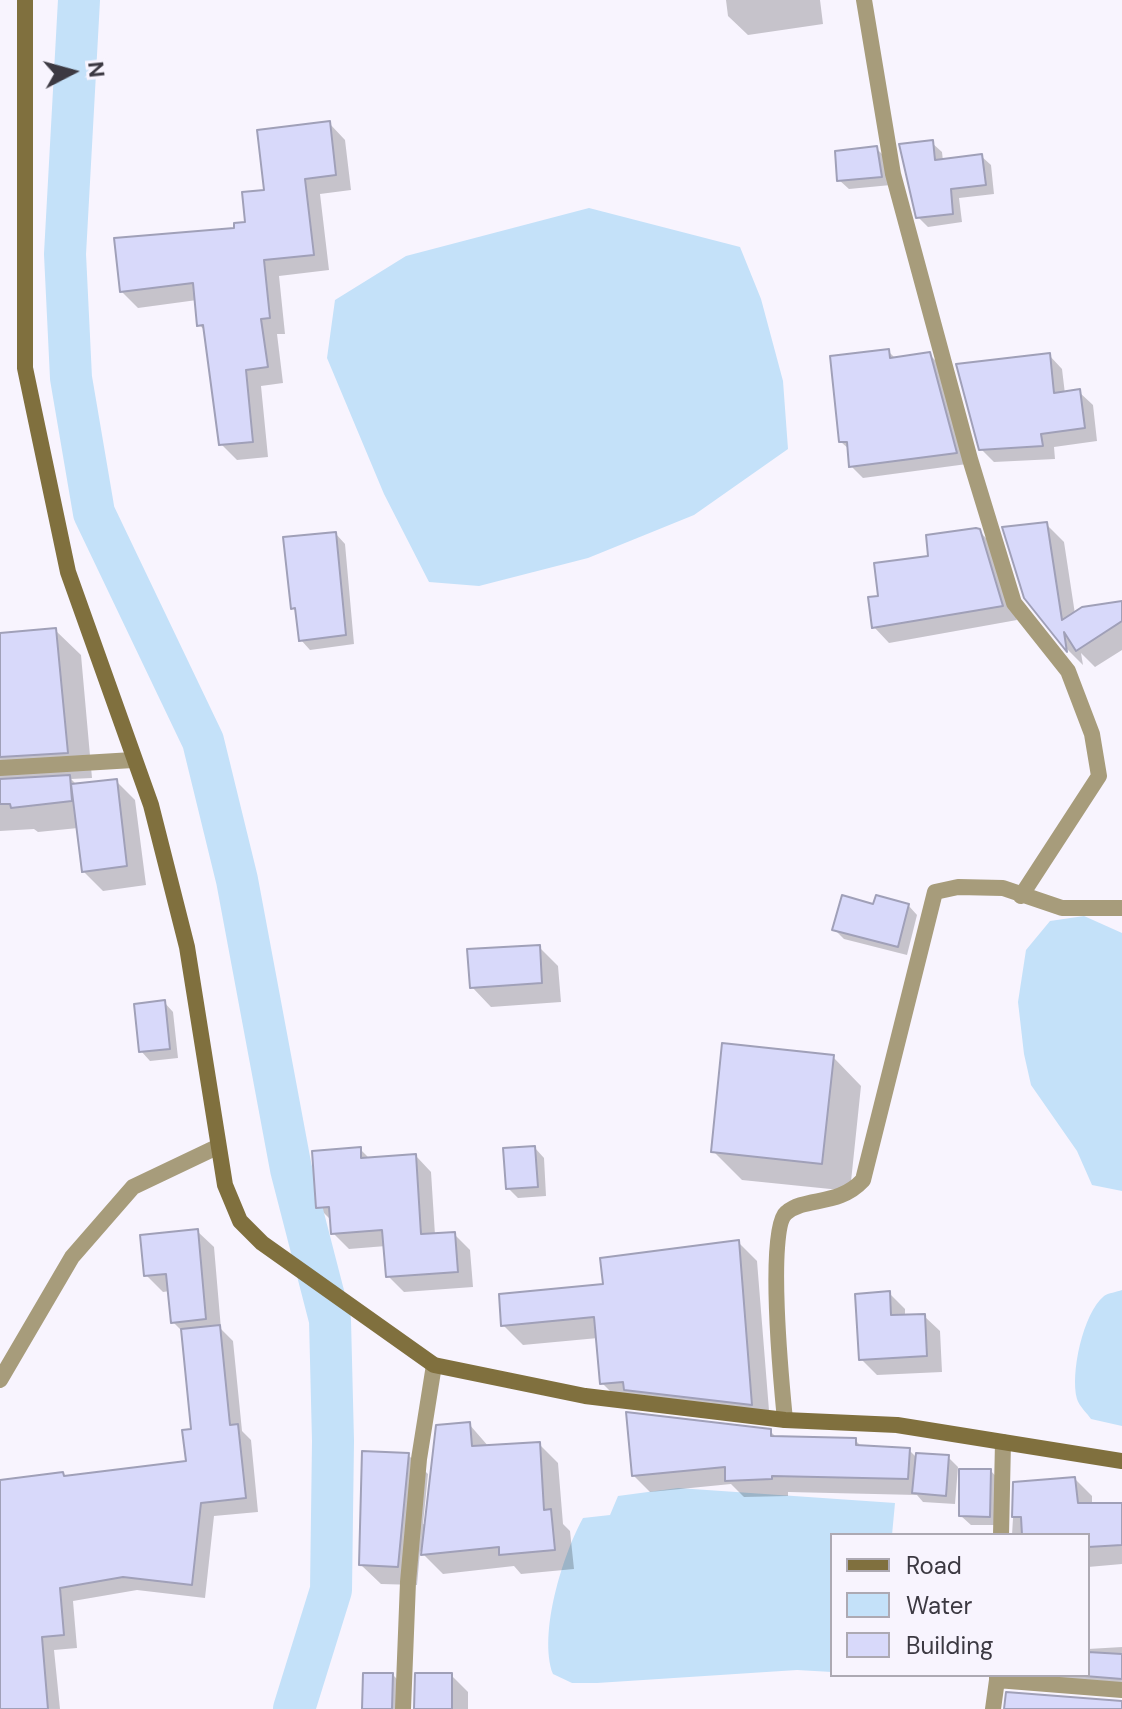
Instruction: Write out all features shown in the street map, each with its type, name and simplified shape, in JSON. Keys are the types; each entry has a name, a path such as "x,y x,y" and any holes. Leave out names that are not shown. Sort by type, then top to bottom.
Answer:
{"main road":[{"path":"25,0 25,368 68,572 151,805 187,947 217,1147 225,1185 240,1221 276,1254 427,1361 585,1396 785,1420 897,1425 1122,1461"}],"street":[{"path":"864,0 893,174 970,459 1014,603 1068,671 1092,734 1099,776 1021,896"},
{"path":"0,768 133,760"},
{"path":"785,1420 777,1298 779,1224 787,1212 851,1193 863,1180 935,892 958,887 1003,888 1062,908 1122,908"},
{"path":"0,1380 72,1257 133,1187 217,1147"},
{"path":"403,1709 408,1582 427,1361"},
{"path":"1001,1533 1003,1442"},
{"path":"993,1709 997,1677 1122,1690"}],"water":[{"path":"589,208 740,247 761,299 783,381 788,449 694,515 588,558 479,586 429,582 384,494 327,358 335,300 406,256"},
{"path":"1084,916 1122,933 1122,1191 1092,1185 1077,1151 1031,1085 1024,1054 1018,1002 1026,950 1050,921"},
{"path":"1122,1290 1122,1426 1091,1419 1078,1402 1075,1375 1080,1344 1090,1316 1104,1296"},
{"path":"678,1488 895,1503 892,1533 830,1533 830,1672 797,1670 572,1683 553,1674 549,1657 555,1594 583,1518 610,1515 618,1496"}],"building":[{"path":"330,121 336,175 305,179 314,255 264,260 270,318 261,319 268,367 246,370 253,442 219,445 203,325 197,326 193,283 120,292 114,238 234,228 234,223 245,222 242,192 264,190 257,130"},
{"path":"933,140 935,160 982,154 986,185 951,189 953,214 916,218 899,144"},
{"path":"877,146 882,177 837,181 835,151"},
{"path":"889,349 890,358 930,352 957,453 849,467 847,442 839,442 830,356"},
{"path":"1050,353 1054,393 1080,389 1085,428 1041,434 1043,446 979,450 956,364"},
{"path":"1047,522 1062,620 1082,607 1122,601 1122,621 1076,651 1064,632 1067,652 1024,598 1002,527"},
{"path":"980,529 1003,606 872,628 868,597 878,596 874,563 928,556 926,535"},
{"path":"336,532 346,635 299,641 295,608 291,609 283,537"},
{"path":"56,628 68,753 0,757 0,633"},
{"path":"70,775 72,801 11,808 10,804 0,804 0,779"},
{"path":"117,779 127,866 82,872 71,784"},
{"path":"842,895 873,904 876,895 909,904 898,947 832,930"},
{"path":"540,945 542,983 470,988 467,949"},
{"path":"165,1000 170,1049 139,1052 134,1004"},
{"path":"722,1043 834,1055 822,1164 711,1152"},
{"path":"535,1146 538,1187 506,1189 503,1148"},
{"path":"361,1147 361,1158 416,1154 421,1234 455,1232 458,1272 386,1277 382,1230 331,1234 329,1207 316,1208 312,1151"},
{"path":"198,1229 206,1319 171,1323 166,1274 144,1276 140,1235"},
{"path":"739,1240 752,1405 624,1390 623,1382 600,1384 594,1317 501,1326 499,1294 603,1284 600,1258"},
{"path":"890,1291 891,1315 925,1314 927,1356 859,1360 855,1294"},
{"path":"220,1325 230,1425 238,1424 246,1498 201,1503 192,1585 123,1577 60,1588 64,1635 42,1637 48,1709 0,1709 0,1480 63,1472 64,1476 186,1461 182,1430 191,1429 181,1329"},
{"path":"626,1412 771,1429 771,1436 856,1438 856,1445 910,1448 908,1479 772,1476 772,1479 725,1481 725,1467 632,1476"},
{"path":"470,1422 472,1446 540,1442 544,1510 551,1509 555,1550 499,1555 499,1547 421,1555 436,1425"},
{"path":"362,1451 409,1453 398,1567 359,1565"},
{"path":"916,1453 949,1455 946,1496 912,1493"},
{"path":"959,1469 991,1469 990,1517 959,1516"},
{"path":"1075,1477 1078,1503 1122,1503 1122,1545 1090,1547 1090,1533 1022,1533 1021,1517 1012,1517 1013,1482"},
{"path":"1090,1652 1122,1654 1122,1679 1090,1676"},
{"path":"363,1673 393,1673 392,1709 362,1709"},
{"path":"415,1673 452,1673 452,1709 414,1709"},
{"path":"1006,1692 1122,1701 1122,1709 1004,1709"}],"waterway":[{"path":"79,0 65,254 71,378 94,513 203,741 237,880 291,1169 330,1320 333,1441 331,1590 294,1709"}]}
